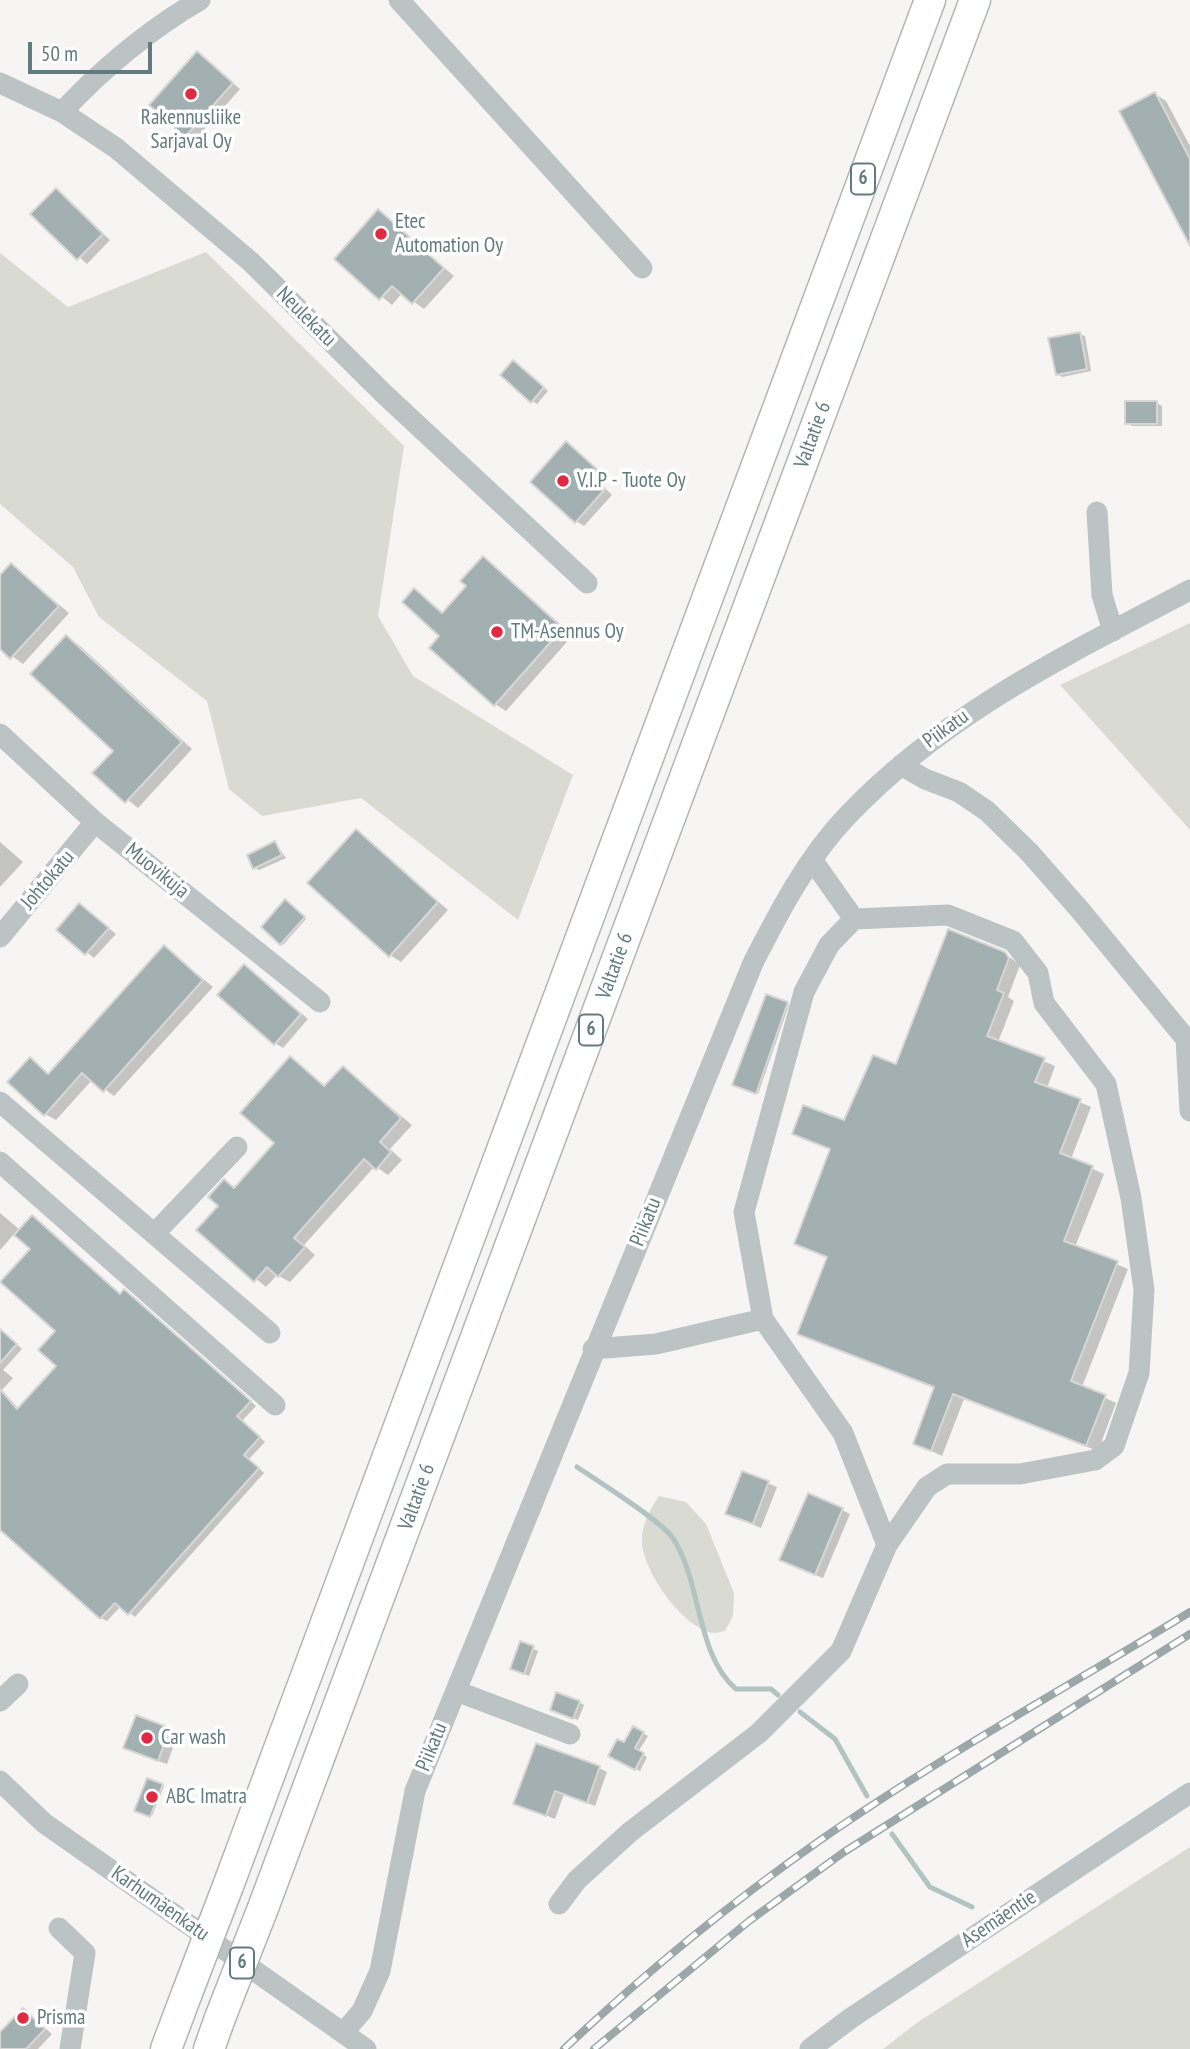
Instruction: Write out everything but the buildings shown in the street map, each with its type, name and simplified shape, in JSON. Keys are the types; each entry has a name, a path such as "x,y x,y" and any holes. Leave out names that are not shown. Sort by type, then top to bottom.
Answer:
{"highway":[{"name":"Valtatie 6","path":"166,2049 930,0"},
{"name":"Valtatie 6","path":"209,2049 975,0"}],"street":[{"path":"62,112 100,72 155,26 200,0"},
{"path":"399,0 642,268"},
{"name":"Neulekatu","path":"0,83 62,112 116,148 251,262 383,393 587,583"},
{"path":"1097,512 1102,595 1113,631"},
{"name":"Piikatu","path":"344,2032 362,2011 380,1971 415,1791 593,1349 753,963 783,903 846,818 901,765 963,716 1190,590"},
{"name":"Muovikuja","path":"0,734 95,822 320,1002"},
{"path":"901,765 925,779 959,792 987,811 1029,852 1080,910 1186,1039 1190,1111"},
{"name":"Johtokatu","path":"0,937 95,822"},
{"path":"813,861 854,919"},
{"path":"559,1904 577,1880 630,1832 759,1733 841,1651 887,1545 927,1487 947,1475 1020,1474 1095,1460 1114,1446 1139,1373 1144,1290 1131,1198 1106,1084 1044,1003 1038,973 1013,941 948,915 854,919 829,945 804,992 744,1213 764,1319 843,1433 887,1545"},
{"path":"0,1102 270,1332"},
{"path":"155,1233 237,1147"},
{"path":"0,1162 275,1405"},
{"path":"593,1349 656,1344 764,1319"},
{"path":"0,1701 18,1684"},
{"path":"456,1691 570,1734"},
{"name":"Karhumäenkatu","path":"0,1781 24,1807"},
{"name":"Asemäentie","path":"810,2049 852,2018 1190,1793"},
{"name":"Karhumäenkatu","path":"0,1796 24,1807 366,2049"},
{"path":"59,1928 85,1953 69,2049"}],"shaded area":[{"path":"206,252 404,446 378,616 413,676 573,775 518,920 361,798 262,816 229,789 207,701 99,617 73,567 0,504 0,253 68,307"},
{"path":"1190,623 1190,830 1060,685"},
{"path":"659,1496 686,1502 706,1524 734,1593 733,1616 725,1631 711,1633 698,1627 674,1606 654,1578 647,1563 642,1537 648,1515"},
{"path":"1190,1847 1190,2049 883,2049 918,2022"}],"waterway":[{"path":"577,1467 642,1511 672,1537 689,1574 713,1657 736,1689 771,1689 778,1695"},
{"path":"800,1712 835,1739 867,1796"},
{"path":"892,1834 930,1887 972,1907"}],"railway":[{"path":"564,2049 688,1940 819,1841 956,1752 1190,1612"},
{"path":"594,2049 749,1921 844,1852 1190,1634"}],"place":[{"name":"Rakennusliike Sarjaval Oy","path":"191,94"},
{"name":"Etec Automation Oy","path":"381,234"},
{"name":"V.I.P - Tuote Oy","path":"563,481"},
{"name":"TM-Asennus Oy","path":"497,632"},
{"name":"Car wash","path":"147,1738"},
{"name":"ABC Imatra","path":"152,1797"},
{"name":"Prisma","path":"23,2018"}]}
